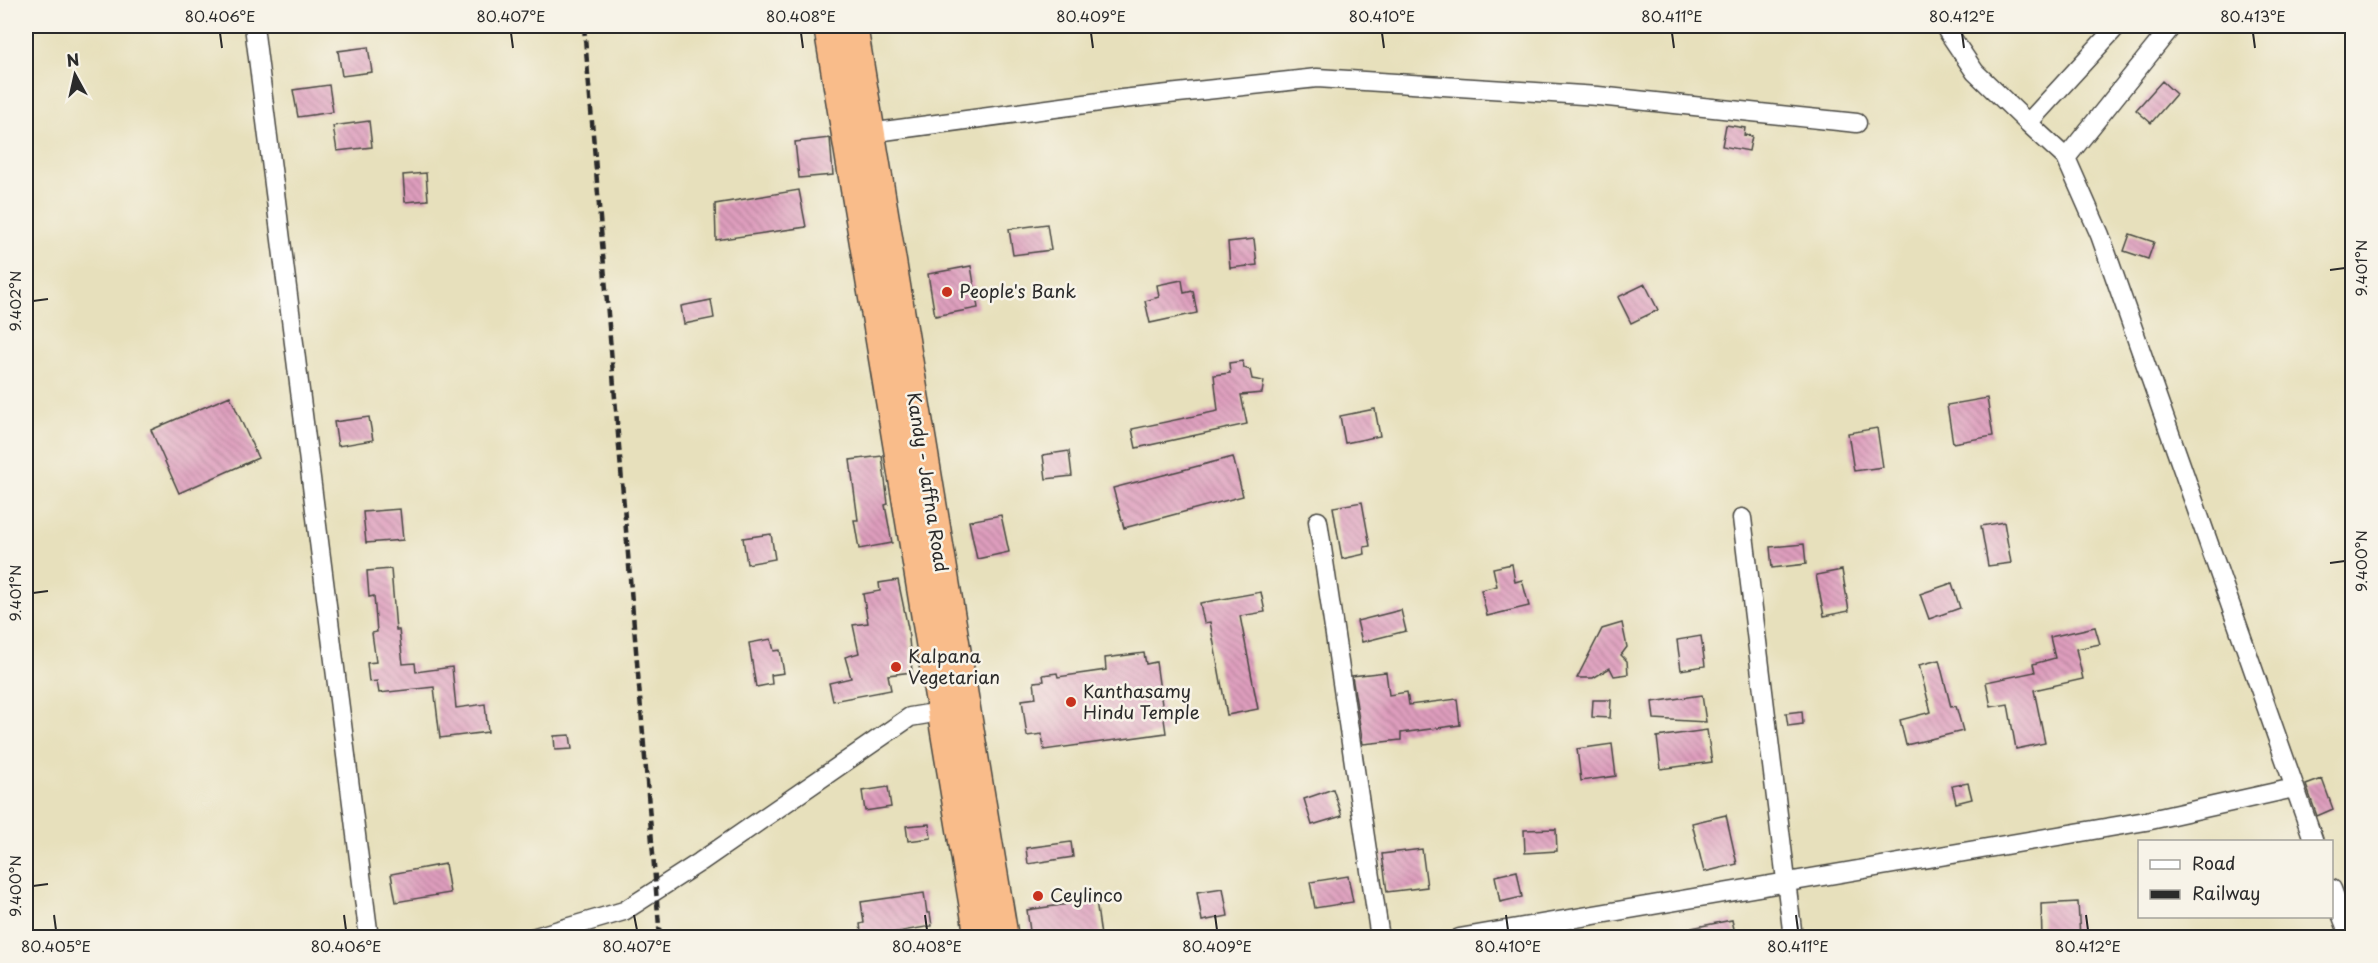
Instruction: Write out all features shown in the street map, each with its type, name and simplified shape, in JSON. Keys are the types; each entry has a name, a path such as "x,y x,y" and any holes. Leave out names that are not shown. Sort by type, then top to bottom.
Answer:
{"highway":[{"name":"Kandy - Jaffna Road","path":"830,26 953,710 1003,938"},
{"name":"Kandy - Jaffna Road","path":"852,26 953,710 980,938"}],"street":[{"path":"254,26 369,938"},
{"path":"1944,26 1975,72 2066,158 2100,235 2313,840"},
{"path":"2028,123 2117,26"},
{"path":"2066,158 2172,26"},
{"path":"869,133 1122,99 1317,78 1598,96 1857,123"},
{"path":"1742,518 1793,938"},
{"path":"1318,521 1380,938"},
{"path":"532,938 624,911 700,862 910,717 953,710"},
{"path":"1459,938 2146,821 2294,788"},
{"path":"2333,894 2350,938"}],"building":[{"path":"368,47 372,72 342,76 338,51"},
{"path":"2162,81 2176,94 2151,123 2136,110"},
{"path":"329,85 333,112 298,117 293,90"},
{"path":"369,121 372,147 337,151 333,126"},
{"path":"1726,125 1745,128 1744,135 1752,136 1749,151 1722,146"},
{"path":"830,138 833,175 799,178 795,142"},
{"path":"426,173 428,200 405,202 403,175"},
{"path":"799,190 806,227 716,240 715,204"},
{"path":"1047,224 1051,250 1013,255 1009,229"},
{"path":"2130,234 2154,242 2148,259 2124,251"},
{"path":"1254,239 1257,265 1230,268 1228,242"},
{"path":"971,266 978,308 935,316 928,274"},
{"path":"1182,280 1184,293 1193,291 1197,313 1150,323 1145,301 1159,297 1157,285"},
{"path":"1645,284 1658,310 1631,323 1618,297"},
{"path":"711,300 714,318 684,324 681,306"},
{"path":"1243,361 1244,368 1250,370 1252,379 1264,381 1262,393 1241,395 1247,424 1136,448 1132,429 1218,411 1214,375 1230,373 1229,363"},
{"path":"230,396 258,458 179,493 151,430"},
{"path":"1987,398 1993,436 1953,443 1947,405"},
{"path":"1375,409 1380,436 1345,443 1340,416"},
{"path":"369,417 373,440 338,446 334,422"},
{"path":"1877,428 1883,467 1854,471 1848,433"},
{"path":"1069,451 1072,476 1046,479 1043,455"},
{"path":"882,456 888,504 885,505 892,543 859,549 854,520 858,520 850,460"},
{"path":"1233,457 1243,496 1124,528 1113,488"},
{"path":"1362,502 1370,546 1364,547 1365,554 1342,559 1333,507"},
{"path":"400,509 403,540 366,543 363,512"},
{"path":"1001,515 1009,552 977,559 969,521"},
{"path":"2004,522 2011,563 1988,566 1981,526"},
{"path":"771,534 775,559 747,564 743,538"},
{"path":"1804,544 1806,564 1772,568 1770,547"},
{"path":"1512,564 1515,582 1522,580 1529,606 1487,616 1481,590 1497,586 1493,568"},
{"path":"391,569 396,630 399,630 403,664 415,663 416,672 452,667 456,708 485,704 488,732 440,738 434,687 379,693 377,681 369,682 367,663 376,662 372,633 377,632 374,596 369,597 367,571"},
{"path":"1842,570 1849,611 1824,616 1816,575"},
{"path":"898,580 908,628 912,672 888,675 891,690 833,701 829,683 851,678 845,657 859,653 853,625 868,623 863,594 880,591 879,583"},
{"path":"1952,583 1960,608 1929,619 1920,594"},
{"path":"1261,592 1265,612 1240,616 1258,709 1227,715 1210,622 1204,623 1200,603"},
{"path":"1401,610 1406,631 1362,642 1357,621"},
{"path":"1622,623 1627,647 1621,655 1627,661 1628,674 1614,676 1610,668 1593,678 1577,678 1602,629"},
{"path":"2095,627 2100,644 2076,649 2083,679 2034,690 2045,743 2016,749 2008,704 1991,707 1986,682 2035,672 2033,664 2055,658 2050,637"},
{"path":"1701,636 1705,666 1681,670 1677,640"},
{"path":"771,639 774,651 780,650 784,673 771,675 772,684 756,687 749,643"},
{"path":"1144,653 1146,664 1156,662 1166,733 1044,750 1042,734 1027,736 1022,700 1036,698 1034,682 1044,681 1043,675 1057,673 1058,677 1106,670 1105,658"},
{"path":"1939,660 1951,707 1956,706 1963,731 1906,745 1900,720 1931,712 1919,665"},
{"path":"1386,672 1389,695 1407,692 1409,705 1457,699 1460,725 1401,733 1401,740 1363,744 1352,676"},
{"path":"1702,695 1706,722 1654,719 1652,702"},
{"path":"1593,700 1611,700 1610,718 1592,717"},
{"path":"1802,711 1803,724 1788,726 1786,713"},
{"path":"1707,730 1712,762 1661,769 1657,737"},
{"path":"570,735 572,749 555,750 554,736"},
{"path":"1612,744 1616,776 1581,781 1577,749"},
{"path":"2322,779 2333,809 2317,816 2306,785"},
{"path":"1968,783 1972,799 1956,803 1952,786"},
{"path":"888,787 891,807 865,811 862,791"},
{"path":"1333,789 1342,816 1312,825 1304,799"},
{"path":"1726,815 1737,864 1704,872 1692,823"},
{"path":"929,824 931,838 908,841 906,826"},
{"path":"1556,829 1557,851 1525,853 1524,830"},
{"path":"1071,842 1073,857 1028,864 1026,848"},
{"path":"1422,849 1427,887 1387,892 1382,854"},
{"path":"445,864 450,893 396,902 391,874"},
{"path":"1517,871 1522,897 1500,902 1495,876"},
{"path":"1348,876 1353,902 1315,908 1310,882"},
{"path":"1223,888 1228,916 1202,921 1197,892"},
{"path":"924,893 932,926 862,938 860,924 864,923 861,902"},
{"path":"1096,900 1101,936 1031,938 1027,910"},
{"path":"2078,902 2080,938 2042,938 2041,904"},
{"path":"1732,920 1736,938 1677,938 1676,931"}],"railway":[{"path":"584,26 660,938"}],"place":[{"name":"People's Bank","path":"947,292"},
{"name":"Kalpana Vegetarian","path":"896,667"},
{"name":"Kanthasamy Hindu Temple","path":"1071,702"},
{"name":"Ceylinco","path":"1038,896"}]}
